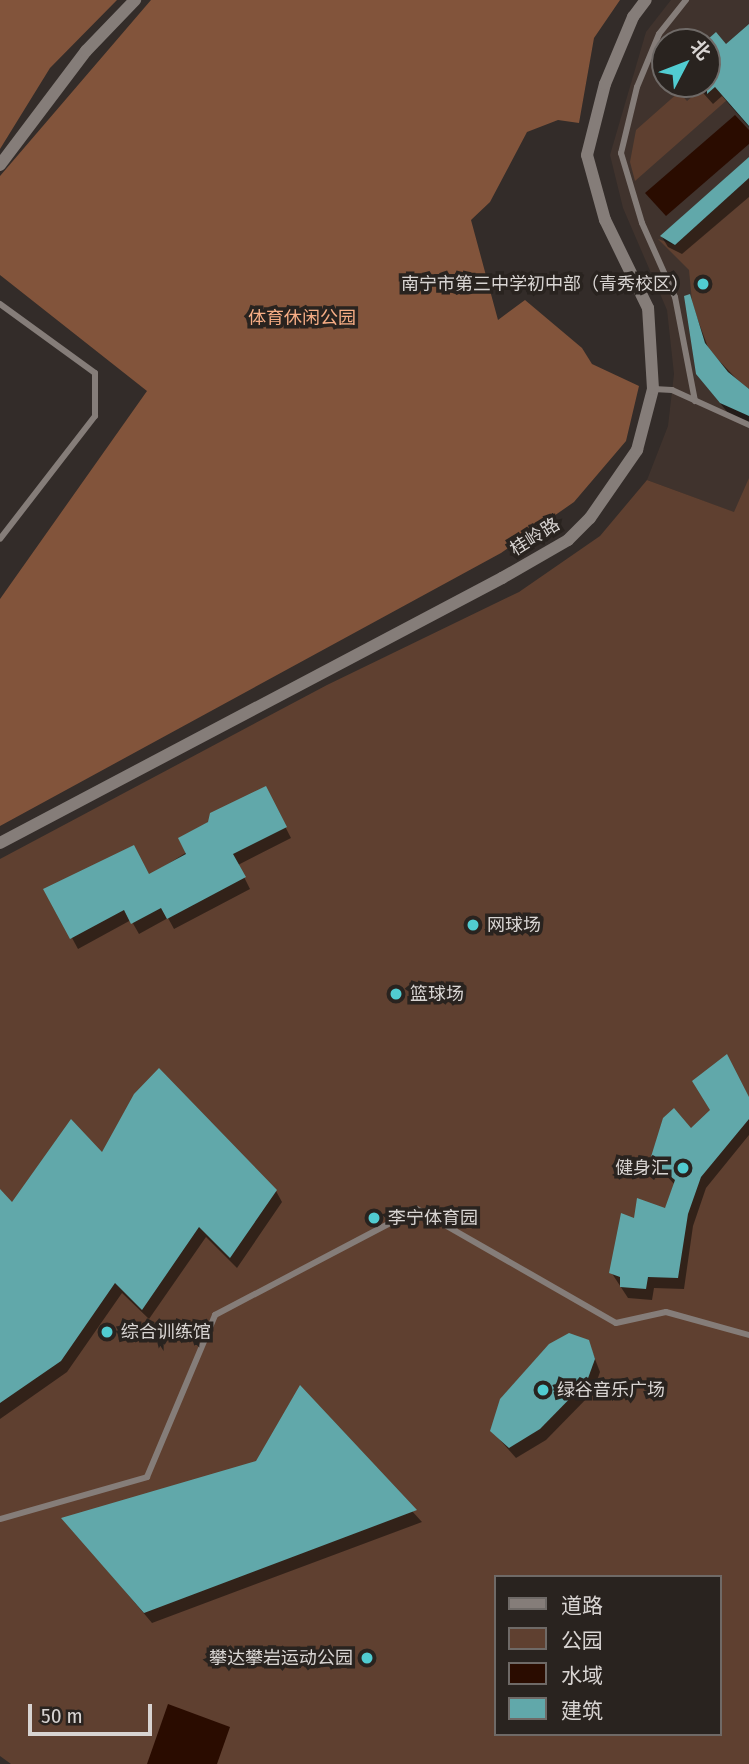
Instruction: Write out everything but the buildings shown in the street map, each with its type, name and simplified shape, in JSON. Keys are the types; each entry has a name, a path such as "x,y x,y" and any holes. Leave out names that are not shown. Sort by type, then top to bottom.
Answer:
{"street":[{"path":"0,165 86,51 135,0"},
{"name":"桂岭路","path":"0,843 568,540 590,518 637,450 653,389 648,308 605,220 587,155 604,84 633,17 646,0"}],"lane":[{"path":"686,0 659,34 637,87 621,153 642,223 675,297 695,401"},
{"path":"0,304 95,373 95,416 0,539"},
{"path":"653,389 672,390 749,425"},
{"path":"0,1519 147,1477 215,1315 417,1209 616,1323 666,1312 749,1335"}],"shaded area":[{"name":"南宁市第三中学初中部（青秀校区）","path":"671,0 749,0 749,518 647,480 668,426 674,374 667,310 623,208 610,155 646,32"}],"green space":[{"path":"0,0 117,0 50,68 0,149"},
{"name":"体育休闲公园","path":"151,0 620,0 594,38 579,123 558,120 527,132 490,202 471,220 498,320 525,300 582,348 592,364 639,386 626,441 574,502 501,553 0,826 0,599 147,391 0,275 0,176"},
{"path":"721,94 727,100 635,181 630,162 636,130 672,98 684,98 687,101 690,98 721,98"},
{"path":"749,178 749,389 728,372 705,343 692,301 689,270 658,239 675,245"},
{"name":"李宁体育园","path":"749,478 749,1764 11,1764 0,1756 0,859 327,685 519,592 600,536 647,480 734,512"}],"water":[{"path":"735,115 749,130 749,144 666,216 645,193"},
{"path":"168,1704 230,1727 217,1764 147,1764"}],"place":[{"name":"南宁市第三中学初中部（青秀校区）","path":"703,284"},
{"name":"网球场","path":"473,925"},
{"name":"篮球场","path":"396,994"},
{"name":"健身汇","path":"683,1168"},
{"name":"李宁体育园","path":"374,1218"},
{"name":"综合训练馆","path":"107,1332"},
{"name":"绿谷音乐广场","path":"543,1390"},
{"name":"攀达攀岩运动公园","path":"367,1658"}]}
